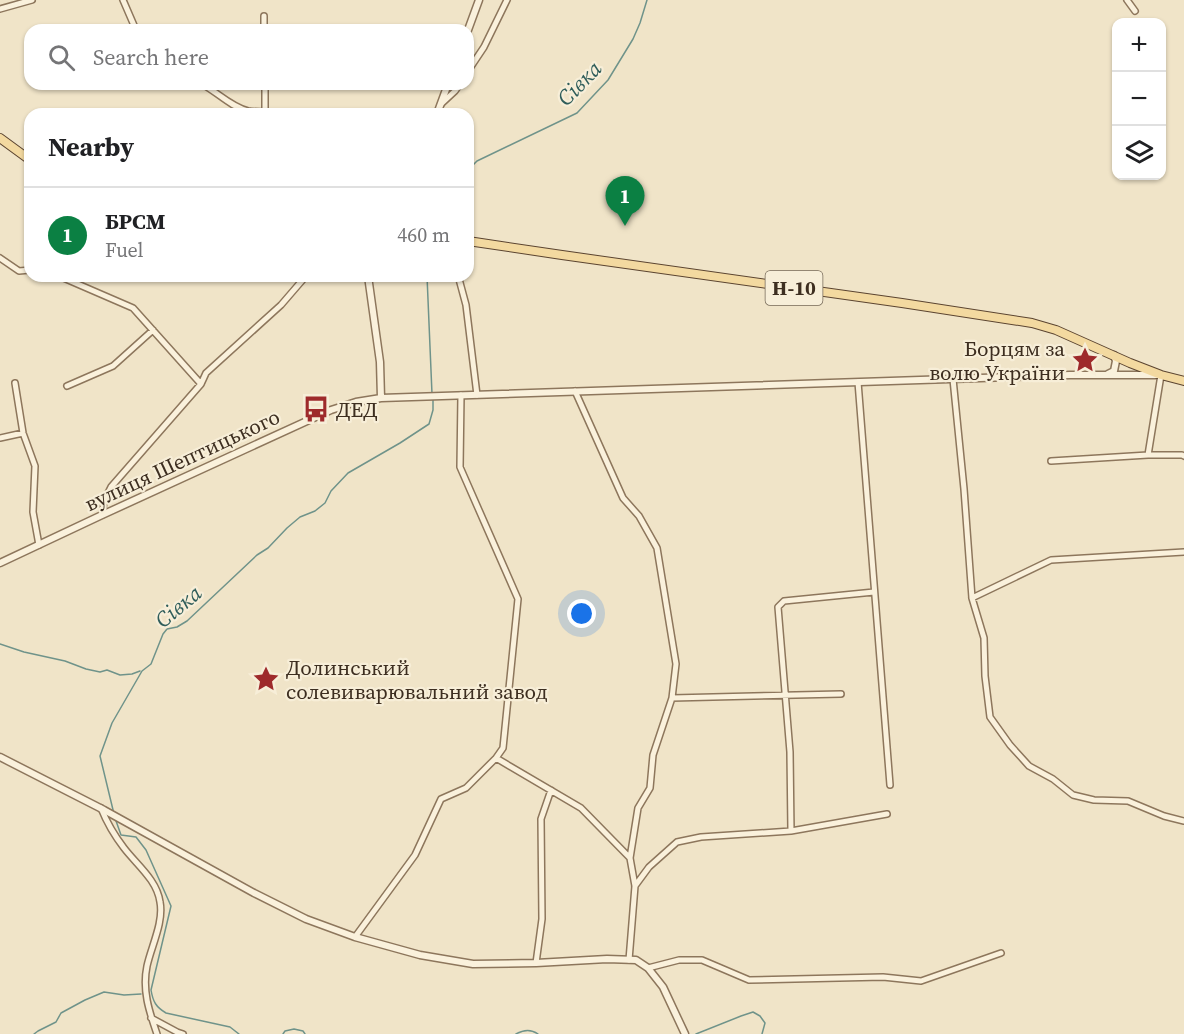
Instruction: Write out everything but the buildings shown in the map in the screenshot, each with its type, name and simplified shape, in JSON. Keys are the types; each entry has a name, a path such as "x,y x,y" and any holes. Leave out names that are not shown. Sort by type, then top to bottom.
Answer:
{"main road":[{"path":"0,138 24,156"},
{"name":"Н-10","path":"474,242 1032,323 1056,330 1161,375 1184,381"}],"street":[{"path":"0,9 32,0"},
{"path":"123,0 133,24"},
{"path":"470,24 479,0"},
{"path":"474,62 507,0"},
{"path":"1127,0 1135,10"},
{"path":"264,16 264,24"},
{"path":"212,90 240,108"},
{"path":"265,90 265,108"},
{"path":"439,108 446,90"},
{"path":"440,105 456,90"},
{"path":"0,258 19,271 24,271"},
{"path":"72,282 133,308 201,384"},
{"path":"102,515 104,501 111,487 201,384 206,373 281,305 301,282"},
{"path":"369,282 380,362 381,398"},
{"path":"460,282 466,305 477,395"},
{"path":"67,386 113,366 153,330"},
{"path":"1106,375 1114,371 1116,361 1114,356"},
{"name":"вулиця Шептицького","path":"0,563 331,411 356,402 381,398 575,391 1070,375 1161,375"},
{"path":"1148,455 1161,375"},
{"path":"952,379 964,489 972,598 984,638 985,676 990,717 1029,766 1053,779 1073,795 1094,800 1128,801 1184,822"},
{"path":"858,382 890,785"},
{"path":"15,383 23,433 35,466 33,512 39,545"},
{"path":"575,391 623,498 639,516 657,548 676,664 672,698 653,755 650,788 638,808 630,858 635,886 629,960"},
{"path":"355,937 415,855 441,799 466,788 503,748 518,599 460,467 461,395"},
{"path":"0,438 23,433"},
{"path":"1051,461 1148,455 1184,456"},
{"path":"972,598 1051,561 1184,552"},
{"path":"791,831 790,752 778,608 784,601 874,592"},
{"path":"672,698 841,694"},
{"path":"0,757 103,809 254,893 306,919 355,937 420,955 473,964 536,963 607,958 636,960 648,968 663,987 684,1032"},
{"path":"496,758 581,808 630,858"},
{"path":"536,963 542,919 541,819 551,790"},
{"path":"103,809 109,827 153,883 160,902 156,938 147,966 145,988 148,1009 157,1034"},
{"path":"635,886 649,867 676,842 701,837 791,831 887,814"},
{"path":"648,968 680,960 702,960 749,980 883,977 921,981 1001,953"},
{"path":"151,1018 183,1034"}],"waterway":[{"name":"Сівка","path":"474,164 577,113 608,80 633,39 647,0"},
{"name":"Сівка","path":"427,282 432,394"},
{"name":"Сівка","path":"114,814 100,756 112,723 142,671 151,664 163,634 167,629 177,627 187,621 287,528 300,517 315,511 325,503 331,491 348,473 429,424 433,410 433,398"},
{"path":"0,644 100,672 107,670 120,675 140,671"},
{"name":"Сівка","path":"115,818 121,835 136,837 146,850 171,906 151,990 156,1004 166,1013 230,1027 239,1034"},
{"path":"34,1034 56,1022 61,1013 104,992 124,995 141,994"},
{"name":"Сівка","path":"696,1034 753,1012 765,1023 762,1034"},
{"name":"Сівка","path":"283,1034 285,1031 294,1029 303,1031 305,1034"},
{"name":"Сівка","path":"516,1034 527,1031 538,1034"}],"place":[{"name":"БРСМ","path":"625,226"},
{"name":"Борцям за волю України","path":"1085,360"},
{"name":"ДЕД","path":"316,409"},
{"name":"Долинський солевиварювальний завод","path":"266,679"}]}
